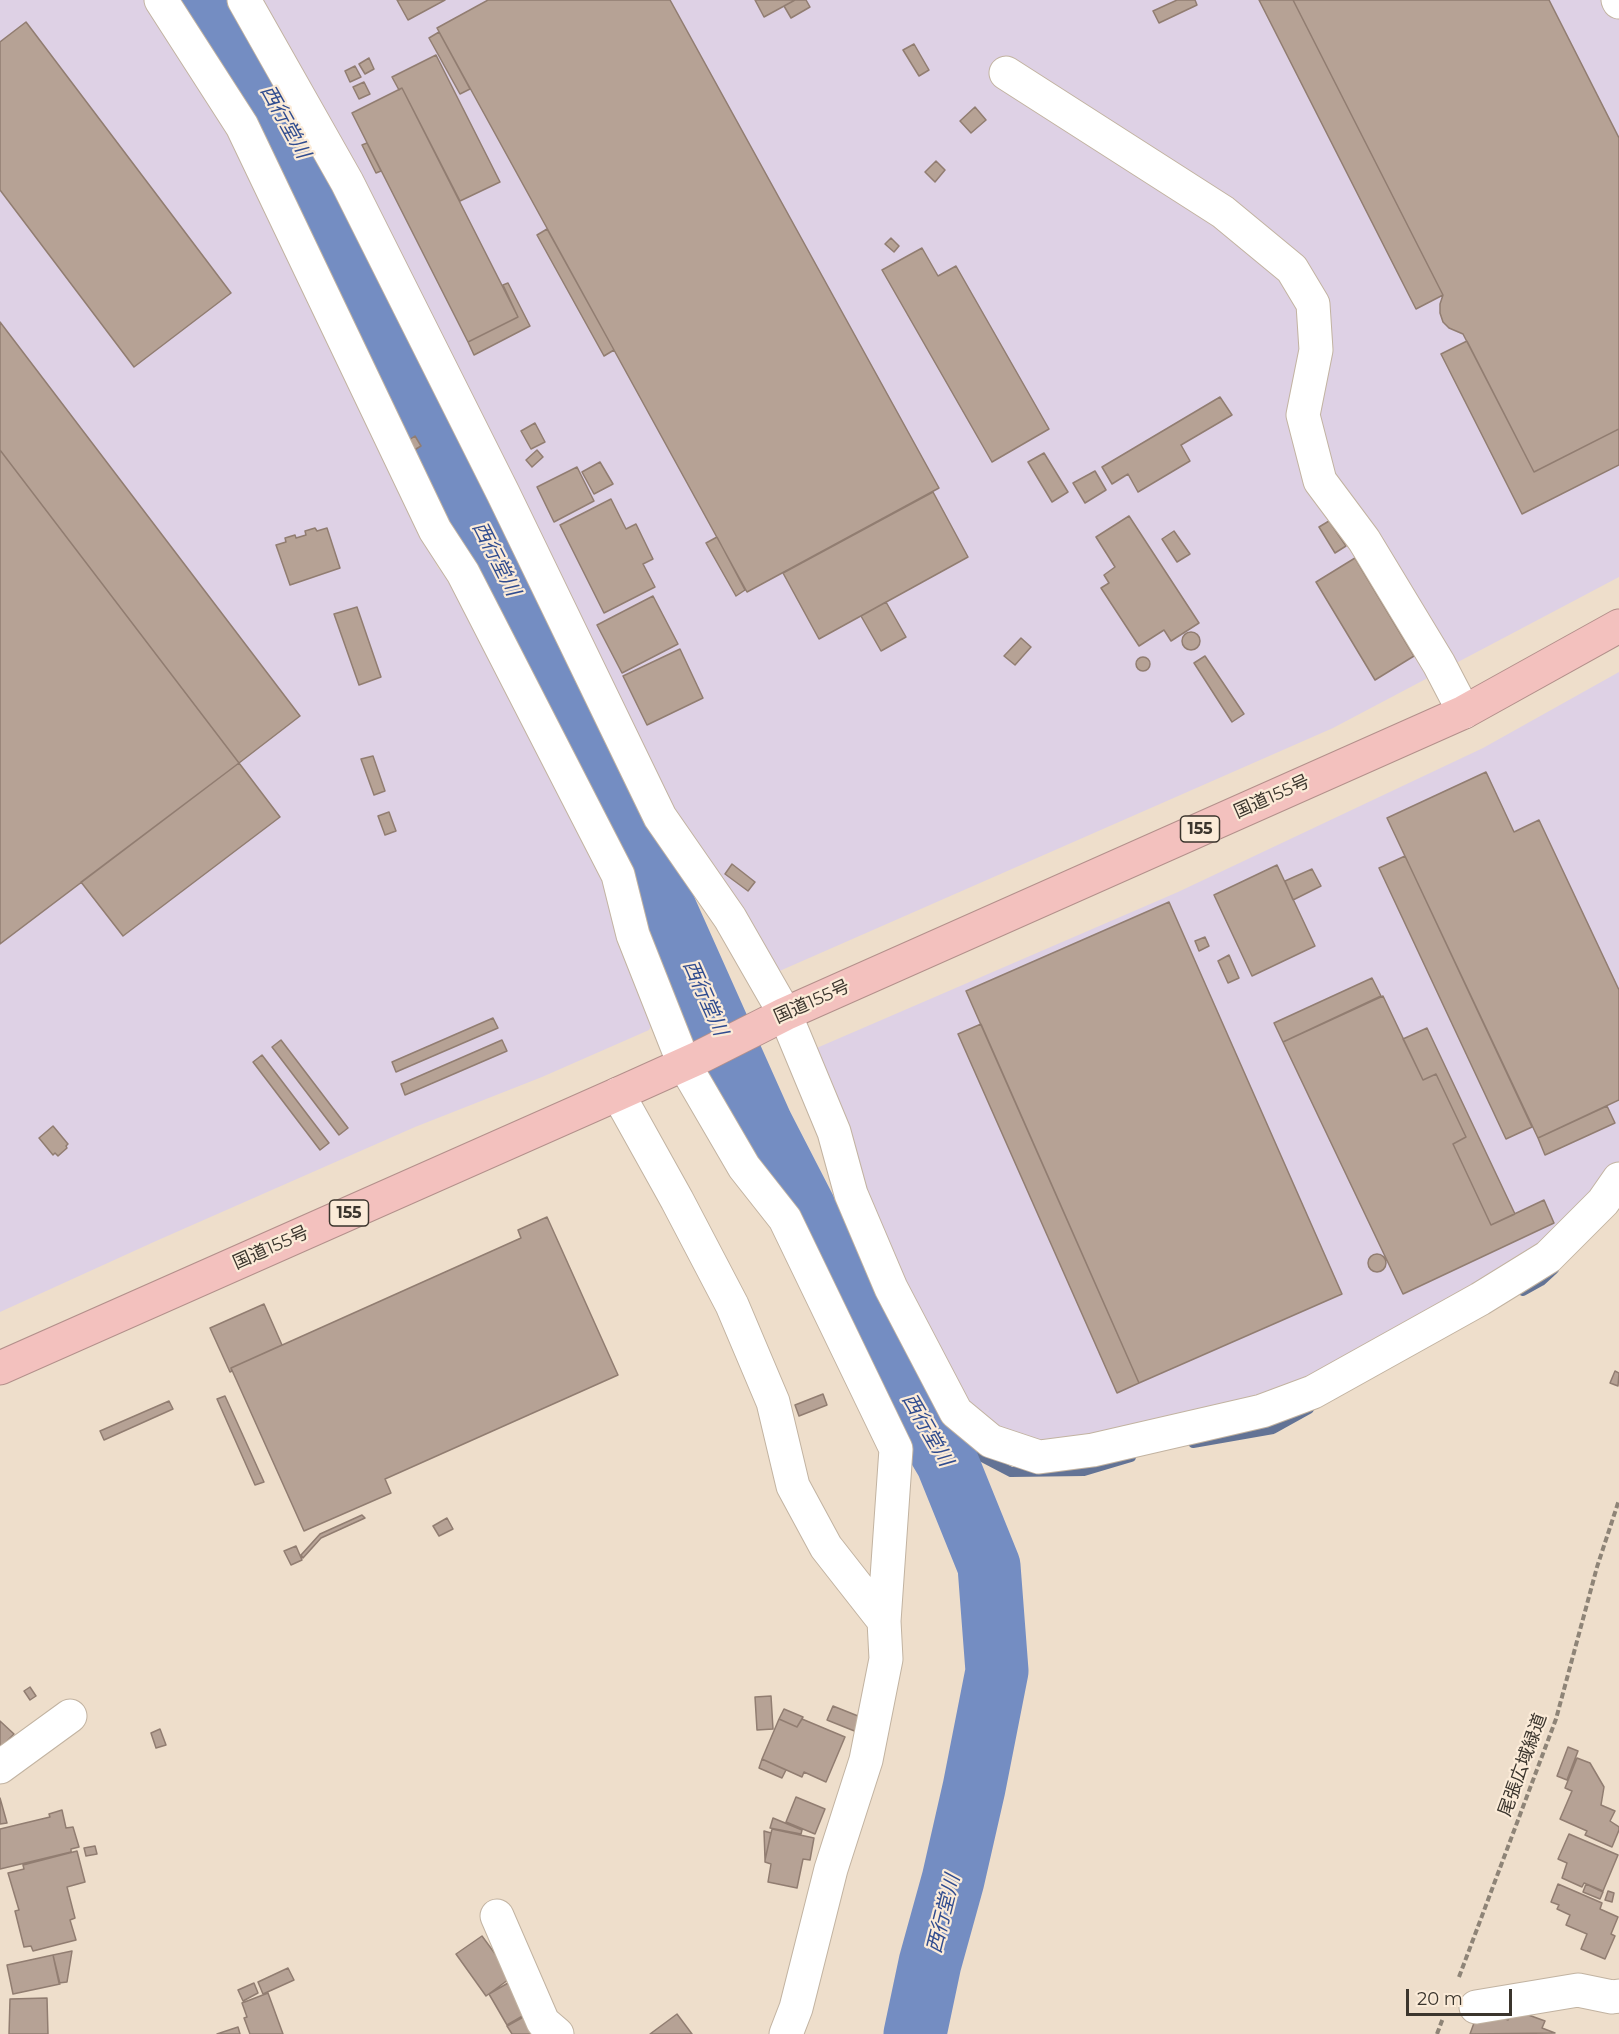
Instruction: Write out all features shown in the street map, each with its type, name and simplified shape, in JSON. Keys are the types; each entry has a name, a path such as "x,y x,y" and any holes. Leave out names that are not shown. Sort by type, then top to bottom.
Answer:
{"highway":[{"name":"国道155号","path":"0,1368 618,1094 691,1061 779,1016 1464,712 1619,626"}],"street":[{"path":"161,0 242,126 435,530 464,573 618,875 633,935 691,1061 744,1167 785,1219 896,1449 884,1620 886,1659 866,1760 831,1869 796,2008 786,2034"},
{"path":"244,0 347,182 503,493 660,817 730,918 834,1132 851,1194 891,1288 956,1412 991,1441 1039,1457 1093,1450 1262,1411 1313,1392 1480,1299 1548,1257 1603,1202 1619,1179"},
{"path":"1006,73 1223,212 1292,269 1313,304 1316,350 1303,415 1320,480 1364,540 1439,664 1464,712"},
{"path":"618,1094 732,1305 773,1402 794,1486 826,1547 884,1620"},
{"path":"0,1767 70,1716"},
{"path":"497,1916 543,2022 557,2034"},
{"path":"1461,2009 1578,1990 1612,1997 1619,1996"}],"path":[{"name":"尾張広域緑道","path":"1458,1980 1556,1719 1597,1567 1619,1500"},
{"path":"1437,2034 1461,2009"}],"shaded area":[{"path":"0,0 148,0 185,50 332,331 438,568 456,583 614,902 652,1024 649,1030 542,1077 415,1127 0,1312"},
{"path":"250,0 1619,0 1619,577 1333,728 775,973 677,834"},
{"path":"1619,672 1619,1161 1559,1235 1492,1283 1260,1403 1043,1448 998,1434 960,1404 895,1285 812,1050 1178,892 1483,748"}],"building":[{"path":"397,0 445,0 408,20"},
{"path":"488,0 670,0 939,488 747,592 437,28"},
{"path":"755,0 795,0 764,17"},
{"path":"795,0 806,0 810,7 791,18 784,6"},
{"path":"1177,0 1195,0 1197,5 1159,23 1153,11"},
{"path":"1259,0 1293,0 1443,295 1416,309"},
{"path":"1293,0 1549,0 1619,138 1619,429 1534,472 1463,334 1449,328 1443,322 1440,304 1443,295"},
{"path":"26,22 231,293 134,367 0,190 0,42"},
{"path":"439,32 470,89 460,94 429,38"},
{"path":"914,44 929,70 919,76 903,50"},
{"path":"436,55 500,182 460,201 402,88 399,90 392,77"},
{"path":"369,58 374,69 365,74 359,64"},
{"path":"355,66 361,77 350,82 345,71"},
{"path":"364,82 370,94 359,99 353,87"},
{"path":"402,88 518,317 468,342 352,113"},
{"path":"975,107 986,120 971,133 960,121"},
{"path":"367,143 381,171 376,173 362,145"},
{"path":"936,161 945,170 935,182 925,172"},
{"path":"547,229 614,350 604,356 537,235"},
{"path":"891,238 899,246 894,252 885,244"},
{"path":"922,248 938,276 956,266 1049,429 992,462 882,270"},
{"path":"508,283 530,326 474,355 468,342 518,317 503,285"},
{"path":"0,322 300,716 239,763 0,450"},
{"path":"1467,341 1534,472 1619,429 1619,465 1522,514 1441,354"},
{"path":"1220,397 1232,415 1181,445 1190,461 1138,492 1128,474 1112,484 1102,467"},
{"path":"535,423 545,442 531,449 521,431"},
{"path":"415,436 421,446 411,452 406,442"},
{"path":"0,450 239,763 0,944"},
{"path":"537,450 543,457 532,467 526,460"},
{"path":"1044,453 1068,492 1052,502 1028,462"},
{"path":"600,462 613,484 594,494 582,472"},
{"path":"577,467 594,501 554,522 537,487"},
{"path":"1095,471 1106,490 1085,503 1073,483"},
{"path":"933,492 968,557 819,639 783,573"},
{"path":"611,499 626,529 636,524 653,559 643,564 655,587 604,613 560,525"},
{"path":"1129,516 1199,623 1171,641 1164,630 1139,646 1101,588 1109,583 1104,575 1115,567 1096,537"},
{"path":"1329,521 1346,546 1335,553 1319,527"},
{"path":"315,528 317,531 327,528 340,568 290,585 276,545 286,542 285,538 306,535 305,531"},
{"path":"1174,531 1190,554 1177,562 1162,539"},
{"path":"717,537 745,590 736,596 706,543"},
{"path":"1355,558 1414,656 1375,680 1316,582"},
{"path":"653,596 678,644 622,673 597,625"},
{"path":"886,602 906,637 881,651 861,616"},
{"path":"357,607 381,677 359,685 334,614"},
{"path":"1191,632 1197,635 1200,641 1197,647 1191,650 1185,647 1182,641 1185,635"},
{"path":"1021,638 1031,647 1015,665 1004,656"},
{"path":"680,649 703,698 647,725 623,676"},
{"path":"1205,656 1244,714 1232,722 1194,663"},
{"path":"1140,657 1146,657 1150,664 1146,671 1140,671 1136,667 1136,661"},
{"path":"373,756 385,791 374,795 361,759"},
{"path":"239,763 280,817 123,936 81,882"},
{"path":"1486,772 1514,832 1539,820 1619,990 1619,1100 1538,1138 1387,818"},
{"path":"389,812 396,831 385,835 378,816"},
{"path":"1405,856 1532,1127 1506,1139 1379,868"},
{"path":"732,864 755,882 748,891 725,874"},
{"path":"1277,865 1315,946 1252,976 1214,895"},
{"path":"1312,869 1321,886 1293,900 1285,881"},
{"path":"1169,902 1342,1294 1139,1383 966,991"},
{"path":"1205,937 1209,946 1199,951 1195,941"},
{"path":"1229,955 1239,978 1228,983 1218,961"},
{"path":"1372,978 1381,996 1283,1042 1274,1023"},
{"path":"1383,996 1423,1080 1436,1074 1466,1137 1453,1144 1491,1225 1544,1200 1554,1223 1403,1294 1283,1042"},
{"path":"493,1018 498,1028 396,1072 392,1062"},
{"path":"981,1024 1139,1383 1117,1393 958,1034"},
{"path":"1427,1028 1515,1214 1491,1225 1453,1144 1466,1137 1436,1074 1423,1080 1403,1039"},
{"path":"281,1040 348,1128 339,1135 272,1047"},
{"path":"502,1040 507,1051 405,1095 401,1084"},
{"path":"262,1055 329,1143 320,1150 253,1062"},
{"path":"1607,1106 1615,1123 1545,1155 1538,1138"},
{"path":"53,1126 68,1144 58,1156 55,1153 53,1155 39,1138"},
{"path":"547,1217 618,1375 385,1479 391,1493 304,1531 231,1368 521,1238 518,1230"},
{"path":"1377,1254 1383,1257 1386,1263 1383,1269 1377,1272 1371,1269 1368,1263 1371,1257"},
{"path":"264,1304 282,1345 231,1368 230,1372 210,1328"},
{"path":"1615,1371 1619,1373 1618,1386 1610,1383"},
{"path":"823,1394 827,1405 799,1416 795,1405"},
{"path":"225,1396 264,1482 255,1485 217,1399"},
{"path":"169,1401 173,1409 104,1440 100,1431"},
{"path":"362,1515 365,1518 321,1538 303,1558 301,1555 320,1534"},
{"path":"447,1518 453,1529 439,1536 433,1526"},
{"path":"296,1546 302,1560 291,1565 284,1551"},
{"path":"30,1687 36,1696 30,1700 24,1691"},
{"path":"771,1696 773,1729 757,1730 755,1697"},
{"path":"833,1706 863,1718 857,1732 827,1720"},
{"path":"784,1709 803,1717 797,1727 779,1719"},
{"path":"779,1719 797,1727 802,1719 845,1737 826,1782 804,1772 802,1777 762,1759"},
{"path":"0,1721 14,1734 0,1748"},
{"path":"160,1729 166,1745 156,1748 151,1733"},
{"path":"1568,1747 1578,1751 1567,1780 1557,1776"},
{"path":"1577,1758 1590,1763 1604,1787 1601,1805 1615,1811 1610,1821 1619,1827 1619,1830 1612,1847 1585,1835 1587,1831 1560,1819 1572,1791 1565,1788"},
{"path":"762,1759 786,1770 782,1778 759,1768"},
{"path":"796,1797 825,1809 815,1834 786,1822"},
{"path":"0,1798 7,1823 0,1824"},
{"path":"62,1810 66,1828 73,1827 79,1847 71,1849 71,1852 0,1869 0,1829 50,1817 49,1814"},
{"path":"773,1818 802,1830 801,1834 770,1828"},
{"path":"772,1829 814,1838 810,1860 803,1859 797,1888 768,1882 771,1864 765,1860"},
{"path":"764,1831 771,1833 765,1860 765,1859"},
{"path":"1569,1834 1618,1855 1603,1891 1584,1883 1582,1887 1562,1878 1567,1863 1558,1859"},
{"path":"95,1846 97,1854 86,1856 84,1848"},
{"path":"77,1851 85,1882 67,1887 75,1918 70,1920 76,1940 33,1951 31,1946 24,1947 15,1911 19,1910 8,1873 24,1869 23,1865"},
{"path":"1558,1884 1602,1903 1600,1909 1618,1917 1611,1934 1615,1936 1605,1959 1581,1949 1587,1934 1566,1925 1570,1915 1557,1909 1559,1905 1551,1902"},
{"path":"1586,1884 1603,1892 1600,1899 1583,1892"},
{"path":"1608,1891 1614,1893 1612,1902 1605,1900"},
{"path":"482,1936 512,1977 486,1996 456,1954"},
{"path":"72,1951 67,1982 59,1983 53,1955"},
{"path":"53,1955 60,1984 13,1994 7,1965"},
{"path":"288,1968 294,1980 263,1994 258,1982"},
{"path":"254,1983 258,1993 243,2001 238,1990"},
{"path":"508,1983 526,2014 507,2025 489,1994"},
{"path":"268,1993 283,2034 250,2034 244,2018 247,2017 242,2003"},
{"path":"47,1998 48,2034 9,2034 10,1999"},
{"path":"1479,2009 1508,2020 1512,2009 1545,2021 1542,2028 1555,2033 1470,2034"},
{"path":"677,2014 692,2034 650,2034"},
{"path":"527,2015 538,2034 512,2034 507,2026"},
{"path":"238,2027 240,2034 217,2034"}],"waterway":[{"name":"西行堂川","path":"213,0 283,116 340,225 443,456 513,591 646,866 762,1126 852,1301 947,1462 989,1566 997,1671 974,1788 953,1880 930,1963 915,2034"},
{"path":"1523,1291 1541,1281 1554,1269"},
{"path":"1193,1443 1273,1429 1309,1409"},
{"path":"927,1428 1011,1472 1084,1471 1131,1457"}]}
